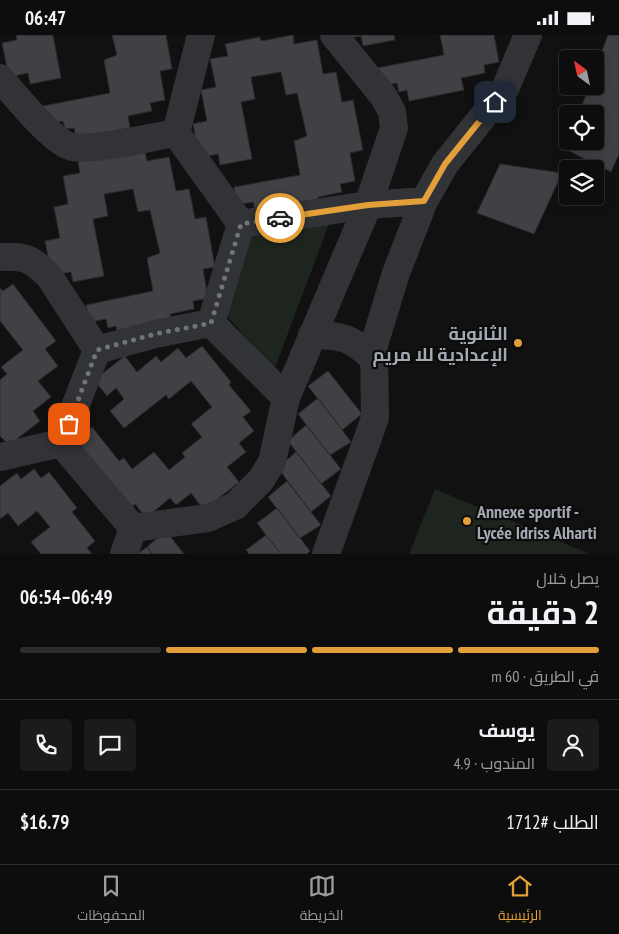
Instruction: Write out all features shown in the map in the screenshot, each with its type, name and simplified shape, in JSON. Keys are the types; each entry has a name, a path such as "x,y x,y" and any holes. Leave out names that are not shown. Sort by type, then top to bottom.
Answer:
{"street":[{"path":"201,35 176,133 241,224"},
{"path":"133,528 208,518 235,506 261,479 272,462 286,398 368,205 394,129 392,112 384,97 334,35"},
{"path":"326,554 374,418 374,359 377,332 393,282 424,201 445,164 505,89 528,35"},
{"path":"0,78 53,136 72,147 87,147 176,133"},
{"path":"241,224 368,205 424,201"},
{"path":"211,323 241,224"},
{"path":"0,257 26,258 40,267 49,276 97,350"},
{"path":"97,350 155,334 211,323"},
{"path":"211,323 286,398"},
{"path":"312,335 334,335 349,339 374,359"},
{"path":"62,443 97,350"},
{"path":"0,457 62,443"},
{"path":"62,443 133,528"},
{"path":"124,554 133,528"}],"shaded area":[{"path":"331,219 274,370 222,310 253,226"},
{"name":"Annexe sportif - Lycée Idriss Alharti","path":"435,489 590,554 409,554"}],"building":[{"path":"16,35 53,35 61,78 30,84 28,73 9,77 2,43 17,40"},
{"path":"112,35 166,35 172,69 160,71 165,100 150,103 152,111 128,116 130,128 76,138 74,128 65,129 63,121 47,124 43,106 110,93 104,60 117,55"},
{"path":"293,35 294,44 317,40 323,74 336,72 342,102 353,100 363,150 350,153 355,181 340,184 342,192 318,197 320,209 255,211 253,202 237,205 234,187 300,175 294,141 307,136 297,93 286,95 281,72 251,77 255,99 241,102 252,159 220,165 218,154 199,158 193,124 207,121 201,90 216,87 210,59 228,56 225,44 260,37 261,41"},
{"path":"342,35 394,35 395,40 363,46 361,36 342,39"},
{"path":"440,35 494,35 499,62 484,65 485,73 461,78 464,90 409,101 407,90 399,92 397,83 381,87 377,68 444,55"},
{"path":"608,35 619,35 619,154 611,172 604,168 604,160 587,160 567,150 604,150 604,105 582,105 586,95 604,95 604,50 602,50"},
{"path":"145,152 147,161 169,157 176,191 189,189 195,219 206,217 215,267 203,269 208,298 193,301 194,309 170,314 173,326 118,337 116,326 108,328 106,319 90,322 86,305 153,291 147,258 160,253 150,210 138,212 133,189 104,194 108,216 93,219 104,276 73,282 71,272 52,275 45,241 60,238 54,207 68,204 63,176 80,173 78,161"},
{"path":"500,164 559,173 559,180 534,234 477,213"},
{"path":"13,284 56,341 45,349 58,366 38,381 51,397 33,411 40,421 9,445 0,436 0,380 7,374 1,367 23,350 0,321 0,288 3,291"},
{"path":"202,346 231,382 229,385 251,411 243,417 254,431 239,443 246,452 227,467 239,482 204,510 191,493 176,505 170,498 146,518 135,504 125,512 76,440 92,427 119,461 124,458 132,469 154,452 169,470 185,457 182,453 202,437 191,424 212,407 191,381 169,399 166,395 124,428 110,411 124,399 116,388 107,396 94,380 125,356 137,372 156,356 161,362 178,348 186,358"},
{"path":"328,371 362,414 342,430 308,386"},
{"path":"318,398 351,442 330,455 298,414"},
{"path":"306,425 341,469 321,484 288,441"},
{"path":"296,452 331,496 311,512 278,468"},
{"path":"34,469 41,478 49,472 77,508 72,512 95,541 87,548 92,554 41,554 31,542 50,527 37,511 18,526 8,513 0,519 0,486 17,473 21,479"},
{"path":"287,481 321,525 300,538 268,497"},
{"path":"277,508 310,551 307,554 281,554 257,523"},
{"path":"166,531 184,554 152,554 147,547"},
{"path":"266,535 281,554 249,554 246,550"},
{"path":"147,547 152,554 137,554"}],"way so far":[{"path":"69,424 97,350 155,334 211,323 241,224 280,218"}],"place":[{"name":"الثانوية الإعدادية للا مريم","path":"518,343"},
{"name":"Annexe sportif - Lycée Idriss Alharti","path":"467,521"}],"route":[{"path":"280,218 368,205 424,201 445,164 495,102"}]}
